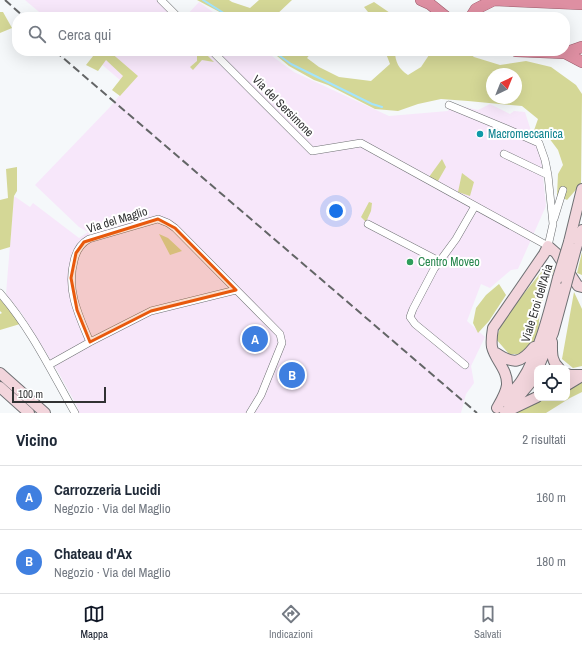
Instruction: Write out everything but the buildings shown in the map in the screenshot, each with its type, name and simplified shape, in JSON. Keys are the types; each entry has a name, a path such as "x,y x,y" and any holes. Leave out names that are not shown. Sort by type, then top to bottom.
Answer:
{"highway":[{"path":"421,0 430,4 440,12"},
{"path":"474,12 476,9 494,0 582,4"},
{"path":"570,51 582,47"},
{"path":"570,56 582,62"}],"main road":[{"name":"Viale Eroi dell'Aria","path":"540,365 574,284 572,245 582,189"},
{"name":"Viale Eroi dell'Aria","path":"572,245 582,230"},
{"path":"500,412 506,390 507,376 492,348 493,328 548,246 556,253 574,284"},
{"name":"Viale Eroi dell'Aria","path":"500,412 522,380 539,342 574,284"},
{"path":"553,333 552,355 555,365"},
{"path":"495,352 505,360 517,361 526,357 539,342"},
{"path":"0,373 45,413"},
{"name":"Viale Eroi dell'Aria","path":"500,412 524,390 534,375"},
{"path":"570,375 582,375"},
{"path":"570,382 582,375"},
{"path":"0,387 29,413"},
{"path":"500,412 534,398"}],"street":[{"path":"161,0 173,12"},
{"name":"Via del Sersimone","path":"217,56 312,151 361,143 548,246"},
{"path":"449,105 539,143 548,175 553,223"},
{"path":"504,154 548,175"},
{"path":"548,246 563,190"},
{"path":"465,365 415,324 410,317 416,302 434,269 456,239 475,206"},
{"name":"Via del Maglio","path":"90,342 77,310 71,286 76,253 81,244 89,239 158,219 168,223 175,228 280,334 282,343 261,395 250,413"},
{"path":"368,224 439,261"},
{"path":"49,365 151,311 236,290"},
{"path":"0,293 14,309 30,333 49,365 73,412"}],"highlighted area":[{"path":"158,219 175,228 236,290 151,311 90,342 77,310 71,278 76,253 84,242"}],"shaded area":[{"path":"25,0 165,0 177,12 39,12"},
{"path":"199,2 213,12 190,12"},
{"path":"92,56 272,56 294,72 389,116 448,111 451,104 478,110 490,104 510,114 514,111 525,112 541,157 546,206 518,269 511,270 490,288 481,284 467,321 485,337 471,366 474,383 466,394 461,413 79,413 77,406 57,370 22,314 6,294 14,196 30,207 33,203 79,238 88,232 79,227 35,185 110,107 127,86"}],"green space":[{"path":"197,0 229,0 250,8 259,0 292,0 279,12 220,12"},
{"path":"374,2 389,12 368,12 364,7"},
{"path":"0,12 3,12 12,28 0,33"},
{"path":"93,56 115,56 138,76 120,96 112,90 123,76 106,60 98,71 86,65"},
{"path":"197,56 208,56 214,62 202,60 193,70 190,67 197,61"},
{"path":"277,56 309,56 307,58 319,67 339,77 371,81 390,64 387,56 396,56 398,65 408,75 421,67 428,56 473,56 500,65 526,61 551,67 576,85 582,94 581,184 567,200 557,195 558,174 563,165 558,150 546,134 532,136 538,119 522,106 500,104 522,104 522,68 486,68 486,103 441,99 418,104 398,111 375,109 328,85 314,80 289,66"},
{"path":"442,159 446,167 438,181 429,177"},
{"path":"17,167 17,191 14,196 10,247 0,250 0,200 8,198 6,169"},
{"path":"462,173 474,182 470,196 458,192"},
{"path":"369,202 372,203 371,211 366,222 361,217"},
{"path":"159,234 168,238 182,251 170,255"},
{"path":"582,252 582,275 577,273"},
{"path":"547,265 554,270 547,283 540,309 538,335 523,354 509,354 496,339 504,318"},
{"path":"499,284 506,295 489,321 478,333 473,323 476,308 486,295"},
{"path":"574,292 582,309 582,366 573,368 562,359"},
{"path":"0,299 20,324 0,330 0,314 2,313 0,311"},
{"path":"582,382 582,392 570,398 570,387"},
{"path":"534,401 565,401 546,413 512,413"}],"waterway":[{"path":"203,0 222,12"},
{"path":"280,56 291,64 372,104 382,107"}],"railway":[{"path":"5,0 18,12"},
{"path":"61,56 477,413"}],"place":[{"name":"Macromeccanica","path":"480,134"},
{"name":"Centro Moveo","path":"410,262"},
{"name":"Carrozzeria Lucidi","path":"255,339"},
{"name":"Chateau d'Ax","path":"292,375"}]}
